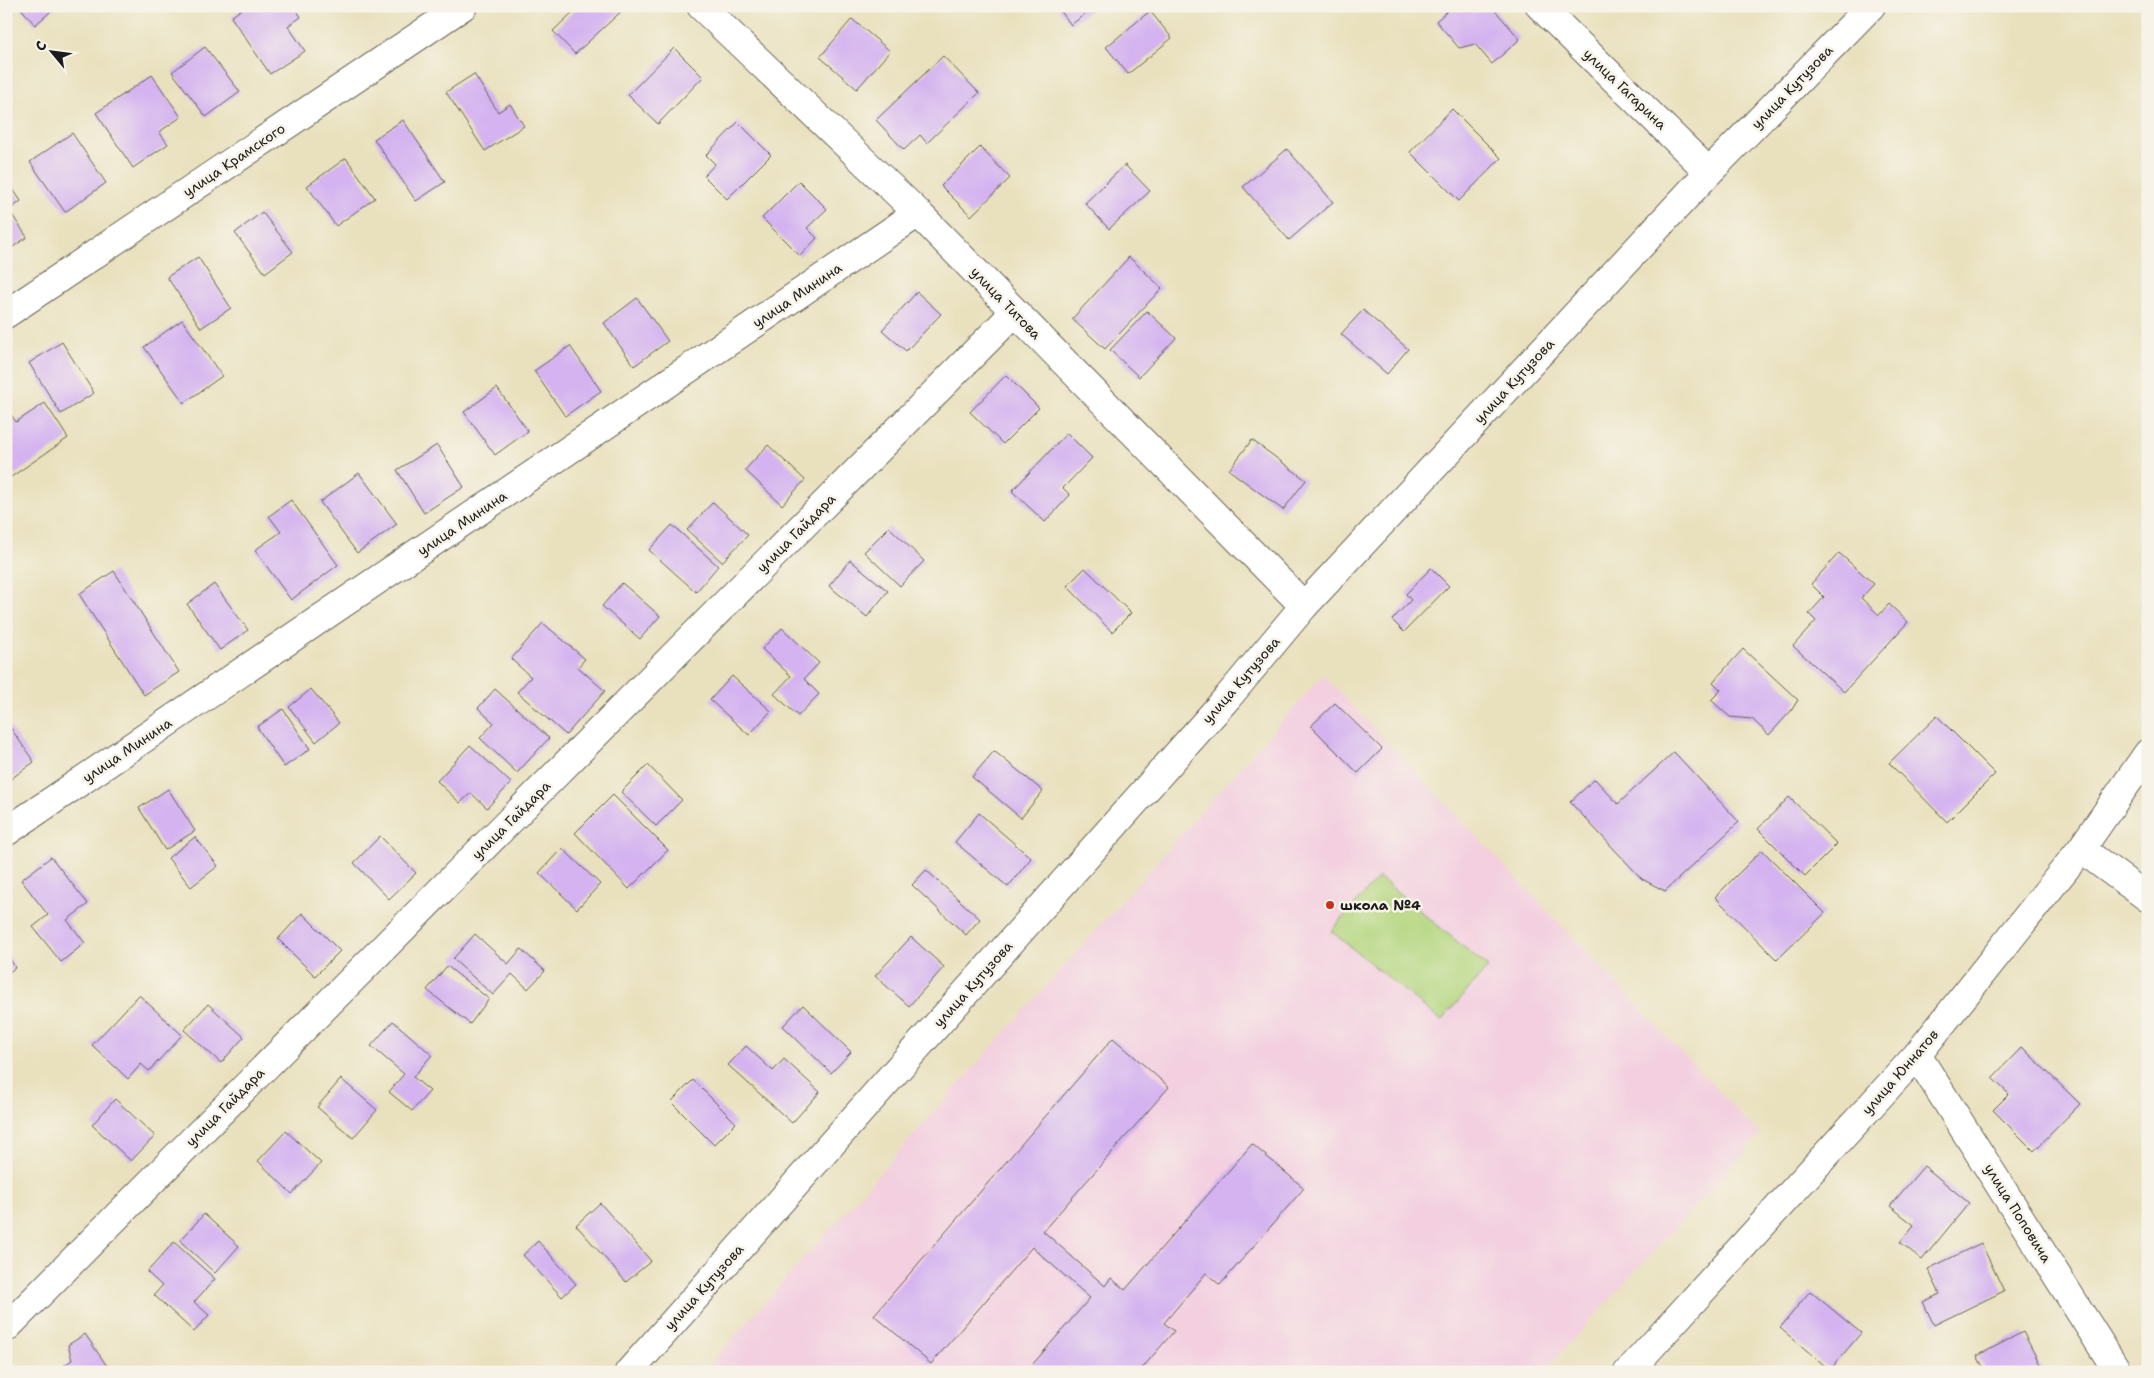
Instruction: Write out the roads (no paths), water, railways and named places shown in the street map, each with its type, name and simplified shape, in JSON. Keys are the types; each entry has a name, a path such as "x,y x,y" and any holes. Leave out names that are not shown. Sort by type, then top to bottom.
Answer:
{"street":[{"name":"улица Крамского","path":"6,314 463,6"},
{"name":"улица Титова","path":"700,6 918,213 1304,606"},
{"name":"улица Гагарина","path":"1540,6 1709,172"},
{"name":"улица Кутузова","path":"629,1372 1228,697 1304,606 1709,172 1871,6"},
{"name":"улица Минина","path":"6,832 918,213"},
{"name":"улица Гайдара","path":"6,1328 1016,312"},
{"name":"улица Юннатов","path":"1628,1372 1917,1055 2081,849 2148,753"},
{"path":"2081,849 2148,898"},
{"name":"улица Поповича","path":"1917,1055 2118,1372"}],"place":[{"name":"школа №4","path":"1330,905"}]}
